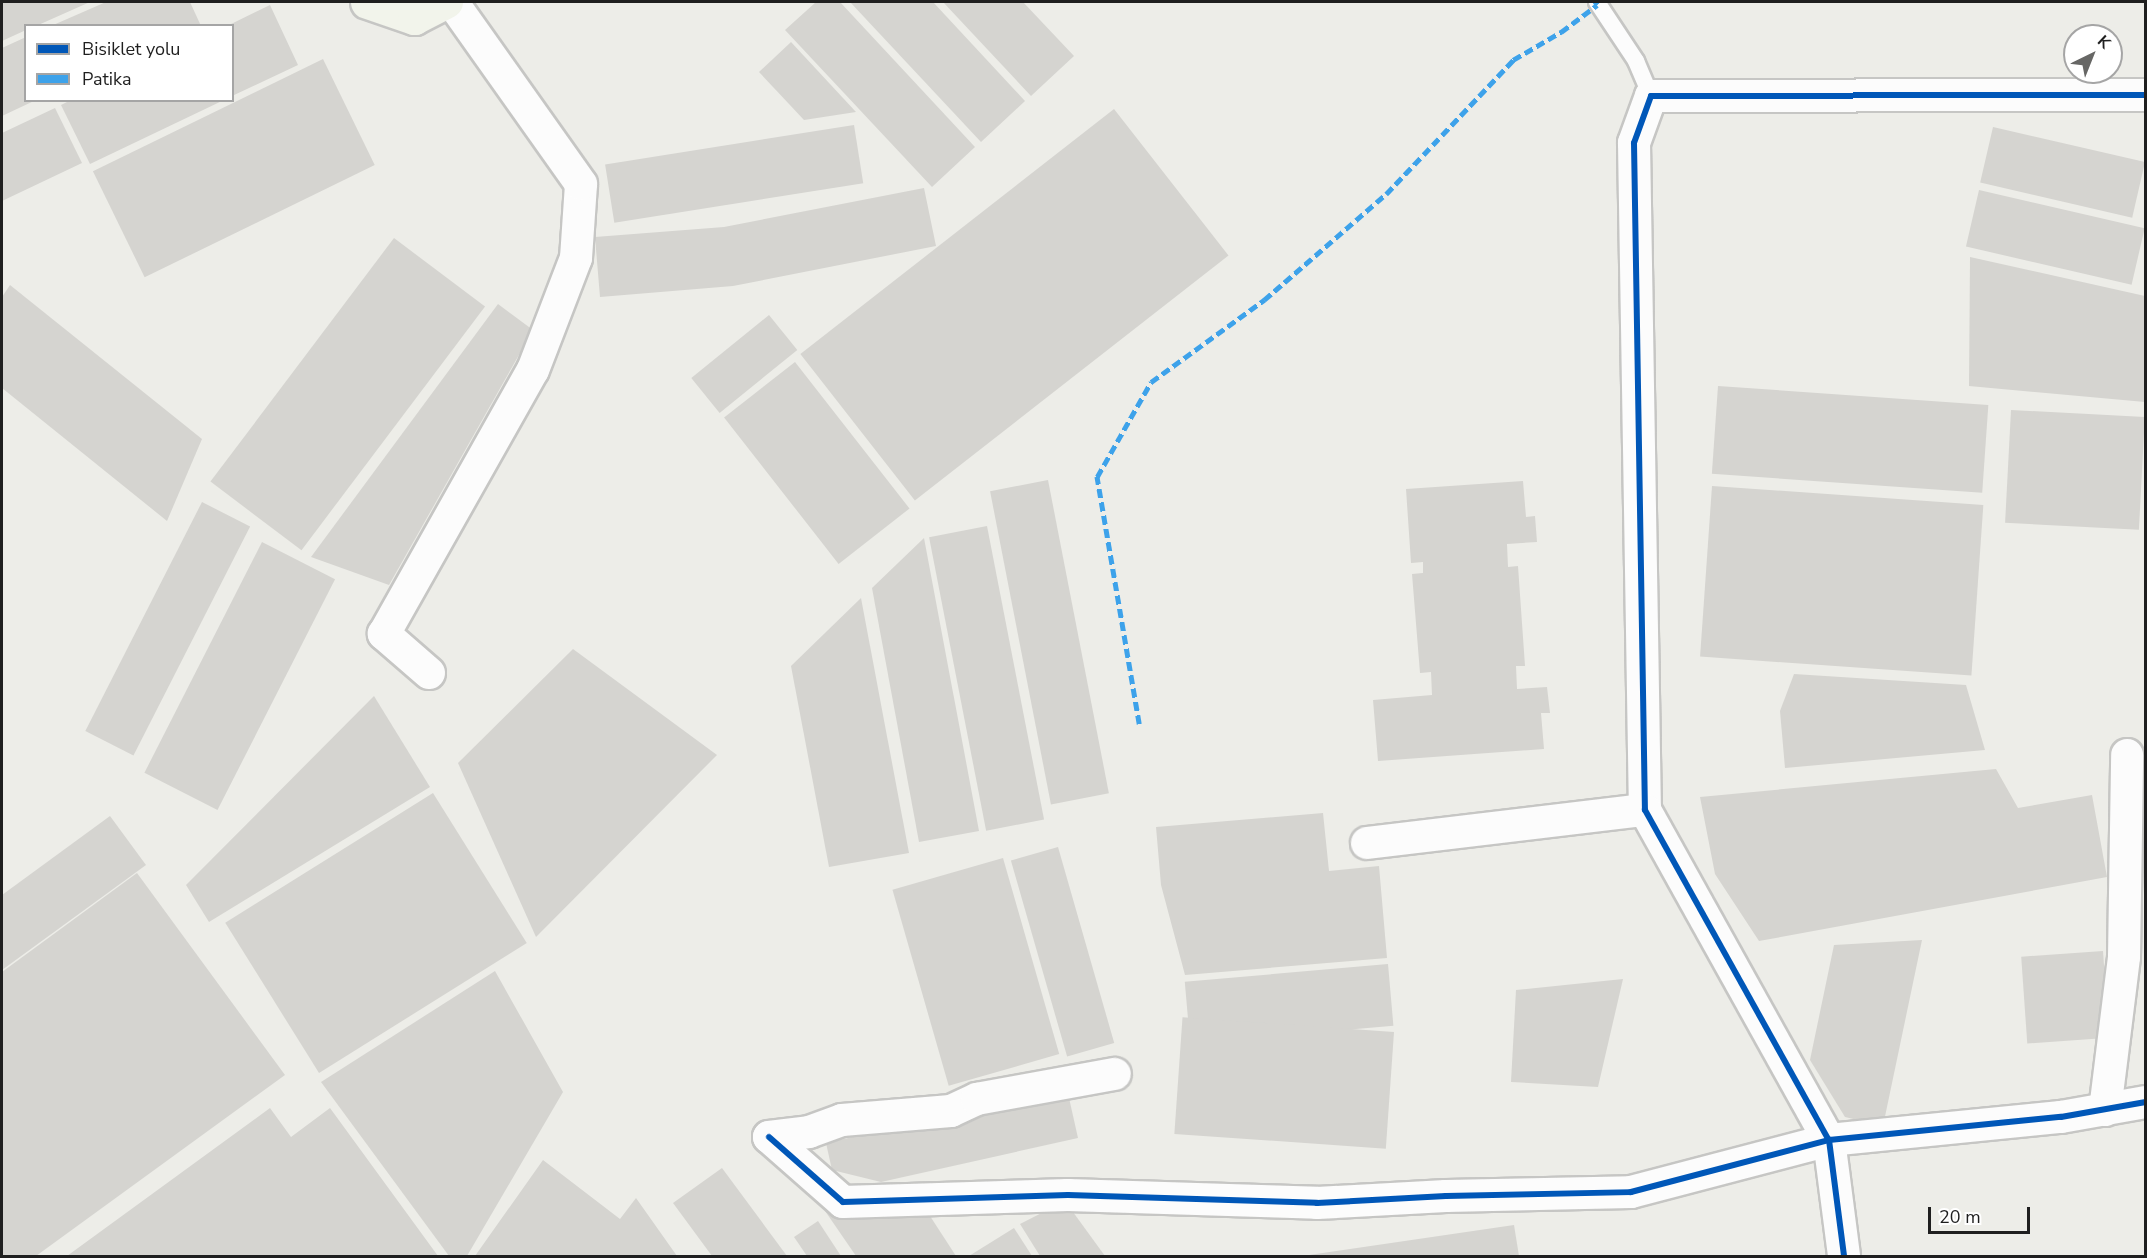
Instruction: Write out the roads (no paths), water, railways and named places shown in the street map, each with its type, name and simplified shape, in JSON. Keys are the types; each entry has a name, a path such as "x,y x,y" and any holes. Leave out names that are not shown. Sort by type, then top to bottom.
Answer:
{"street":[{"path":"367,2 414,18 446,2"},
{"path":"429,673 384,633 533,370 576,258 581,184 452,2"},
{"path":"1844,1257 1829,1140 1645,810 1634,143 1651,96 2145,95"},
{"path":"2105,1110 2124,957 2127,755"},
{"path":"1367,843 1645,810"},
{"path":"1115,1074 977,1099 951,1111 842,1120 809,1132 769,1137 843,1202 1068,1195 1317,1203 1446,1196 1632,1192 1829,1140 2105,1110 2145,1102"}],"lane":[{"path":"1597,2 1636,61 1651,96"}]}
